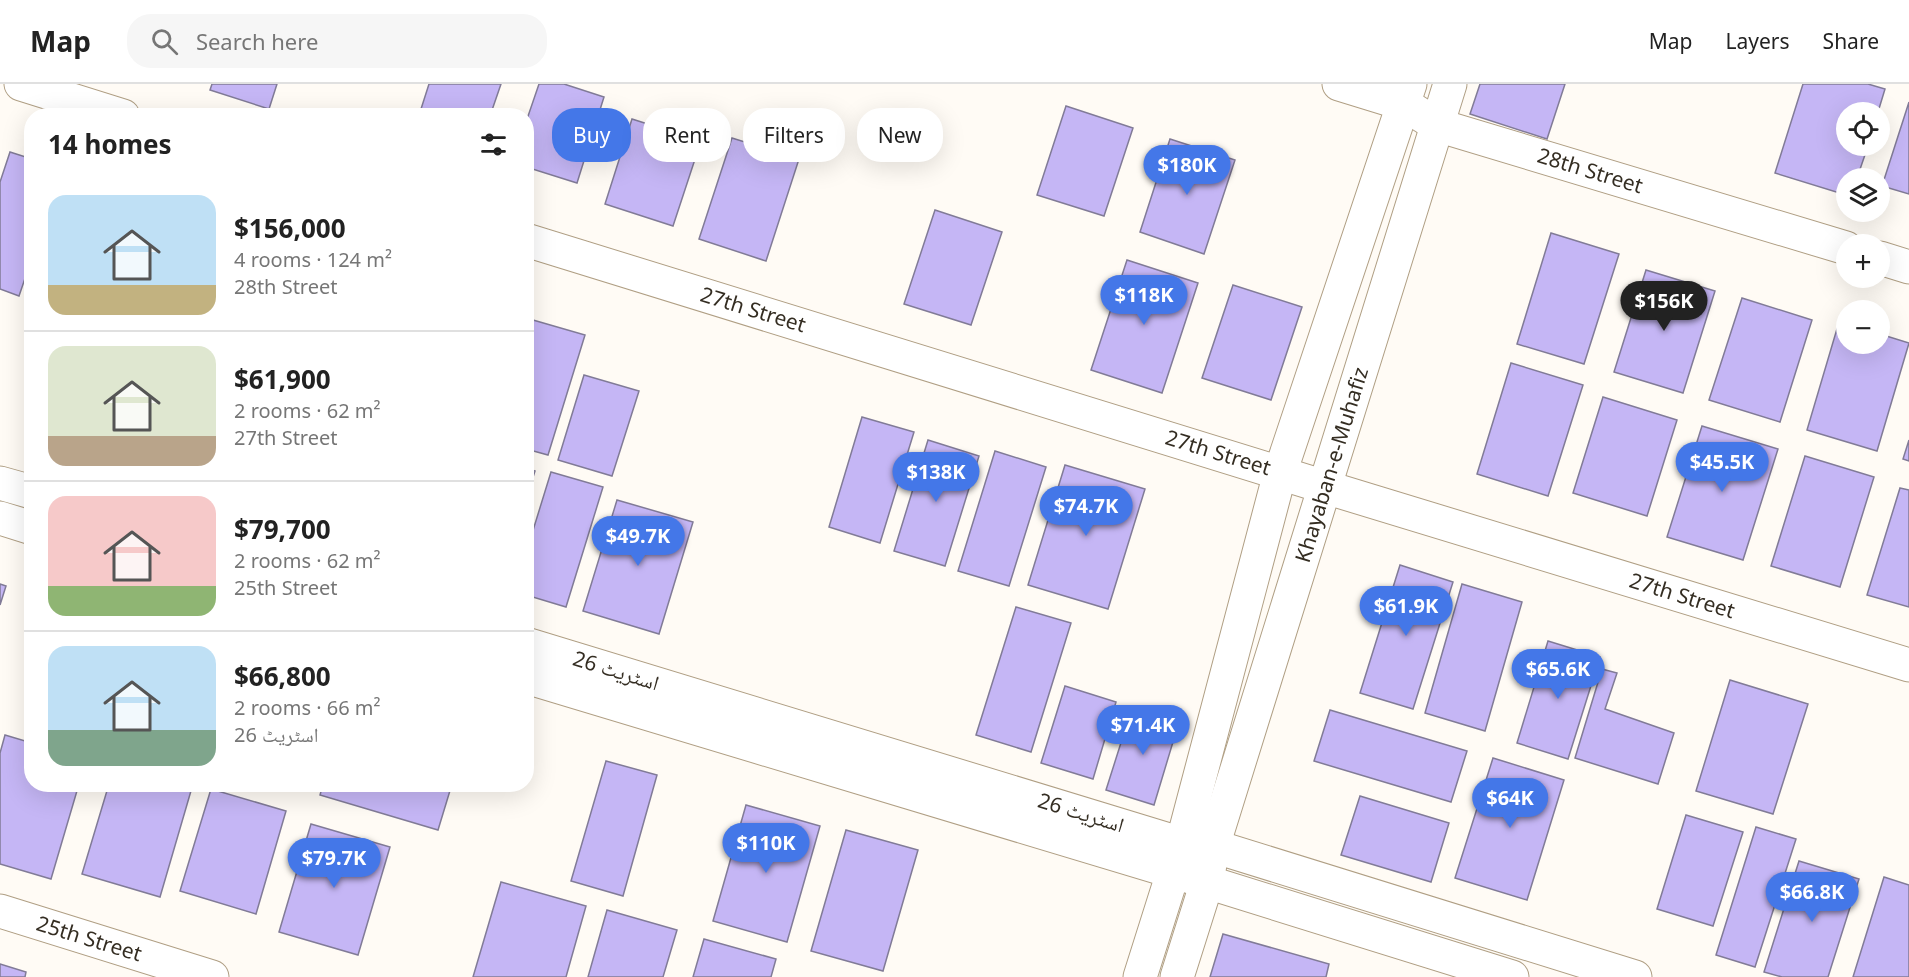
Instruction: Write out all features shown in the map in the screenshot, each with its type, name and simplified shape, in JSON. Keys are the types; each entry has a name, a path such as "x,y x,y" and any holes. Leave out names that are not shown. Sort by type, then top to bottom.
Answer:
{"street":[{"path":"21,84 98,108"},
{"name":"28th Street","path":"1339,84 1407,94 1437,125 1836,245"},
{"name":"Khayaban-e-Muhafiz","path":"1189,854 1325,487 1450,84"},
{"path":"1140,977 1189,854 1280,473 1407,94"},
{"name":"27th Street","path":"534,242 1909,665"},
{"path":"1890,261 1909,267"},
{"path":"0,483 24,490"},
{"path":"0,518 24,526"},
{"name":"اسٹریٹ 26","path":"534,647 1189,854 1207,882 1512,977"},
{"name":"اسٹریٹ 26","path":"534,679 1189,854 1635,977"},
{"path":"1177,977 1207,882"},
{"name":"25th Street","path":"0,911 212,977"}],"building":[{"path":"212,84 277,84 269,108 210,90"},
{"path":"429,84 501,84 493,108 421,108"},
{"path":"539,84 564,84 604,97 601,108 552,108 552,162 584,162 577,183 534,170 534,108 531,108"},
{"path":"1480,84 1565,84 1547,139 1470,114"},
{"path":"1803,84 1868,84 1885,89 1881,102 1836,102 1836,156 1865,156 1860,168 1836,168 1836,192 1775,173"},
{"path":"1909,102 1909,194 1890,188 1890,168 1888,168"},
{"path":"1066,106 1133,128 1104,216 1037,195"},
{"path":"632,119 643,123 643,162 694,162 673,226 605,204 618,162 631,162"},
{"path":"732,138 743,141 743,162 798,162 766,261 699,239 724,162 731,162"},
{"path":"1170,139 1235,160 1204,254 1140,232"},
{"path":"10,152 24,156 24,281 19,296 0,289 0,182"},
{"path":"935,210 1002,232 971,325 904,304"},
{"path":"1551,233 1619,254 1584,364 1517,344"},
{"path":"1127,260 1198,283 1162,393 1091,370"},
{"path":"1646,270 1715,291 1683,393 1614,372"},
{"path":"1233,285 1302,307 1271,400 1202,378"},
{"path":"1742,298 1812,320 1780,422 1709,400"},
{"path":"534,320 585,335 548,455 534,451"},
{"path":"1836,332 1836,354 1890,354 1890,337 1909,343 1877,451 1807,430"},
{"path":"1511,363 1583,385 1548,496 1477,474"},
{"path":"584,375 639,391 612,476 558,460"},
{"path":"1603,397 1677,420 1647,516 1573,493"},
{"path":"862,417 914,432 880,543 829,527"},
{"path":"1702,426 1778,449 1743,560 1667,537"},
{"path":"928,440 979,456 945,566 894,551"},
{"path":"1909,440 1909,461 1903,459"},
{"path":"995,451 1046,467 1009,586 958,571"},
{"path":"1805,456 1874,477 1840,587 1771,566"},
{"path":"1065,465 1145,489 1108,609 1028,585"},
{"path":"551,472 603,487 566,607 534,597 534,527"},
{"path":"1900,488 1909,490 1909,607 1867,595"},
{"path":"617,500 693,522 659,634 583,611"},
{"path":"1400,565 1453,582 1413,709 1360,693"},
{"path":"0,584 6,586 0,605"},
{"path":"1462,584 1522,602 1485,731 1425,713"},
{"path":"1016,607 1071,623 1031,752 976,735"},
{"path":"1548,641 1600,657 1568,759 1517,743"},
{"path":"1602,669 1617,673 1605,709 1674,733 1658,784 1575,758"},
{"path":"1730,680 1808,704 1773,814 1696,791"},
{"path":"1065,686 1116,702 1093,779 1041,763"},
{"path":"1132,708 1179,722 1154,805 1106,790"},
{"path":"1330,710 1467,751 1451,802 1314,761"},
{"path":"5,735 24,741 24,792 77,792 51,879 0,864 0,753"},
{"path":"1493,758 1564,780 1527,900 1455,878"},
{"path":"606,761 657,775 623,896 571,881"},
{"path":"107,792 191,792 160,897 82,874"},
{"path":"210,792 221,792 286,811 256,914 180,891"},
{"path":"321,792 450,792 438,830 320,795"},
{"path":"1360,796 1449,823 1431,882 1341,855"},
{"path":"746,805 820,826 787,942 713,921"},
{"path":"1686,815 1743,832 1713,926 1657,909"},
{"path":"311,824 390,847 358,955 279,932"},
{"path":"1756,827 1796,839 1755,967 1716,955"},
{"path":"846,830 918,850 883,971 811,951"},
{"path":"1799,861 1859,879 1828,977 1782,977 1764,972"},
{"path":"1884,877 1909,885 1909,977 1853,977"},
{"path":"501,882 586,906 566,977 473,977"},
{"path":"607,910 677,930 663,977 588,977"},
{"path":"1223,934 1329,964 1326,977 1210,977"},
{"path":"704,939 776,959 771,977 693,977"},
{"path":"0,964 26,972 25,977 0,977"}]}
